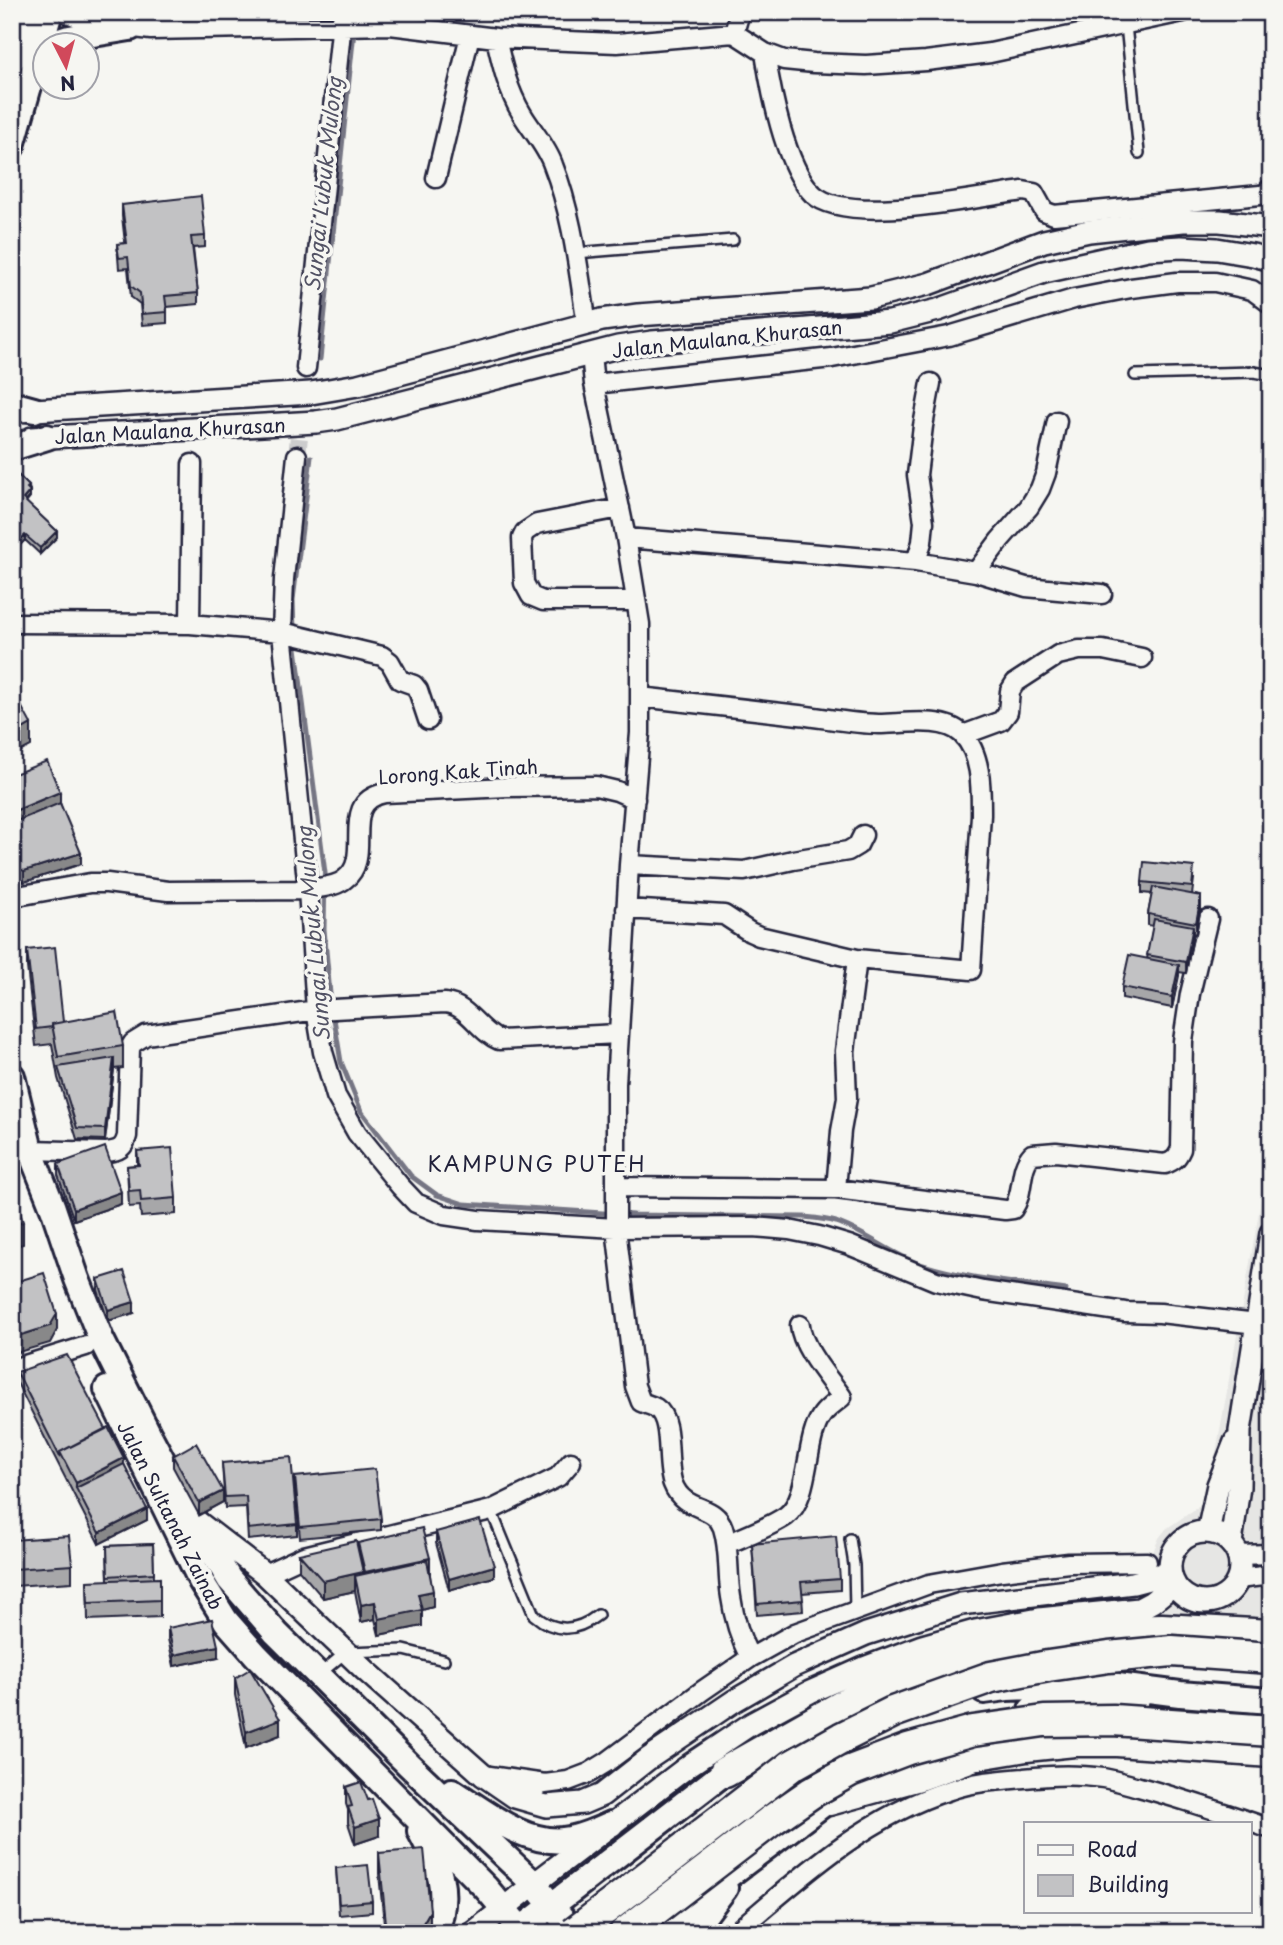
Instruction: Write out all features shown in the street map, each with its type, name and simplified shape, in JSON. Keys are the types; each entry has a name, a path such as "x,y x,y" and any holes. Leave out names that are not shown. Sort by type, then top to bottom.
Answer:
{"highway":[{"path":"724,1772 872,1689 993,1650 1107,1632 1151,1629 1271,1635"},
{"path":"574,1933 791,1766 893,1712 991,1676 1085,1660 1172,1651 1271,1658"},
{"path":"625,1933 811,1793 850,1771 908,1749 974,1731 1044,1721 1113,1720 1271,1731"},
{"path":"829,1800 923,1774 978,1754 1026,1746 1074,1741 1117,1741 1271,1752"}],"main road":[{"path":"12,59 25,12"},
{"path":"44,32 50,12"},
{"path":"102,33 130,28"},
{"path":"12,146 32,73"},
{"path":"12,448 47,437"},
{"name":"Jalan Sultanah Zainab","path":"12,1076 39,1212 60,1279 86,1346 201,1581 226,1620 256,1655 486,1888 521,1931"},
{"name":"Jalan Sultanah Zainab","path":"25,1144 53,1208 101,1339 194,1520 229,1579 276,1633 534,1884 574,1933"},
{"path":"521,1931 724,1772 820,1733 886,1711 1007,1688 1102,1684 1180,1694 1271,1701"},
{"path":"652,1933 882,1757 907,1743 936,1731 1007,1713 1180,1694"},
{"path":"409,1765 528,1836 547,1841 569,1840 611,1824"},
{"path":"409,1810 439,1870 443,1887 436,1933"},
{"path":"691,1933 745,1863"}],"street":[{"path":"65,12 93,23 151,30 343,21 409,26 496,38 617,43 734,33 765,53 784,60 866,65 990,53 1183,12"},
{"path":"106,12 130,28"},
{"path":"734,33 740,12"},
{"path":"306,368 343,21"},
{"path":"436,178 470,35"},
{"path":"496,38 505,78 520,112 552,161 559,181 576,253 586,318"},
{"path":"765,53 779,124 798,173 814,195 832,204 882,209 1023,191 1034,193 1044,211 1054,215 1237,198 1265,194 1271,188"},
{"name":"Jalan Maulana Khurasan","path":"20,409 332,390 602,320 871,298 928,284 1078,232 1150,223 1220,220 1271,227"},
{"name":"Jalan Maulana Khurasan","path":"12,439 337,419 618,347 890,321 938,310 1044,272 1148,249 1217,249 1271,260"},
{"path":"594,384 832,358 949,336 1074,299 1177,282 1215,282 1252,290 1271,304"},
{"path":"592,364 640,624 640,733 618,1034 615,1225 635,1386 640,1402 656,1408 665,1417 671,1480 678,1496 692,1506 709,1511 722,1523 727,1544 730,1596 735,1622 750,1658"},
{"path":"916,562 922,542 923,522 917,475 931,383"},
{"path":"976,572 1040,489 1057,421"},
{"path":"297,456 284,579 283,632 308,890 316,1010 323,1052 336,1096 357,1133 416,1203 444,1214 478,1220 789,1230 849,1245 936,1281 984,1292 1125,1312 1160,1313 1257,1324"},
{"path":"190,624 192,464"},
{"path":"620,508 530,527 522,538 524,583 531,596 543,601 636,601"},
{"path":"626,538 916,562 976,572 1026,587 1102,594"},
{"path":"12,623 190,624 283,632 307,637 386,658 400,680 414,685 418,690 428,720"},
{"path":"962,735 1001,721 1008,712 1010,691 1015,683 1058,655 1079,650 1102,650 1142,658"},
{"path":"626,908 724,915 759,936 857,959 971,970 981,791 978,767 962,735 951,726 932,723 874,724 640,697"},
{"name":"Lorong Kak Tinah","path":"12,897 90,883 168,891 308,890 330,885 345,880 354,870 362,809 366,800 385,793 596,786 635,799"},
{"path":"629,865 744,871 793,859 848,851 858,845 863,835"},
{"path":"615,1187 836,1189 1004,1210 1013,1209 1019,1201 1025,1161 1032,1154 1056,1152 1164,1164 1172,1161 1178,1157 1181,1149 1183,1041 1190,994 1208,919"},
{"path":"836,1189 841,1130 847,1098 845,1051 857,959"},
{"path":"25,1144 106,1152 118,1151 125,1145 128,1136 130,1048 139,1037 316,1010 450,1003 459,1007 499,1040 618,1034"},
{"path":"1271,1233 1267,1285 1257,1324 1240,1431 1235,1549 1240,1567 1238,1579 1224,1597 1202,1602 1181,1593 1172,1577 1174,1550 1188,1536 1198,1533 1217,1534 1235,1549 1271,1554"},
{"path":"727,1544 786,1515 796,1504 814,1433 822,1415 842,1397 805,1345 800,1325"},
{"path":"12,1369 86,1346"},
{"path":"1208,1532 1218,1485 1240,1431"},
{"path":"265,1574 303,1556 491,1510 558,1478 571,1462"},
{"path":"194,1520 265,1574 346,1652 483,1775 515,1797 546,1806 583,1803 602,1795 648,1759 734,1701 794,1665 866,1634 961,1604 1172,1577"},
{"path":"527,1801 529,1792 535,1787 568,1781 607,1762 750,1658 795,1633 929,1584 1002,1570 1069,1563 1147,1562"},
{"path":"1238,1579 1271,1575"},
{"path":"473,1933 691,1764 751,1724 810,1692 922,1646 975,1631 1039,1619 1139,1609 1152,1602 1172,1577"},
{"path":"483,1775 545,1784"},
{"path":"735,1933 839,1848 889,1816 953,1788 1050,1775 1103,1778 1182,1799 1250,1822"},
{"path":"1252,1823 1271,1829"}],"lane":[{"path":"1126,25 1139,153"},
{"path":"576,253 733,240"},
{"path":"1135,375 1254,372 1271,375"},
{"path":"491,1510 534,1615 544,1624 557,1628 571,1628 587,1623 598,1615"},
{"path":"850,1539 854,1565 855,1610"},
{"path":"318,1675 346,1652 404,1650 443,1660"}],"shaded area":[{"path":"124,12 323,12 133,16"},
{"path":"1271,1145 1271,1613 1226,1622 1149,1621 1153,1552 1159,1538 1166,1529 1198,1507 1210,1486"}],"building":[{"path":"201,196 205,236 191,237 198,293 165,296 167,312 142,314 140,293 131,286 128,257 119,258 117,244 127,243 122,205"},
{"path":"16,473 29,486 27,488 30,491 23,499 57,531 40,548 25,535 12,548 12,478"},
{"path":"12,689 31,724 12,735"},
{"path":"47,761 60,792 12,812 12,775"},
{"path":"60,803 81,853 24,871 15,867 12,860 12,823"},
{"path":"1144,862 1194,867 1192,887 1142,882"},
{"path":"1153,887 1201,896 1196,923 1148,914"},
{"path":"1154,919 1193,926 1186,962 1147,955"},
{"path":"55,947 63,1022 36,1029 27,950"},
{"path":"1129,955 1179,965 1172,997 1122,987"},
{"path":"117,1012 123,1046 58,1057 52,1024"},
{"path":"114,1058 105,1129 77,1128 58,1067"},
{"path":"105,1147 121,1192 74,1209 58,1164"},
{"path":"172,1148 176,1198 141,1201 140,1190 129,1191 127,1166 139,1165 137,1151"},
{"path":"12,1185 23,1222 12,1225"},
{"path":"124,1271 134,1302 108,1310 98,1279"},
{"path":"44,1273 57,1314 50,1326 12,1338 12,1283"},
{"path":"67,1355 106,1429 60,1452 60,1457 17,1372"},
{"path":"108,1427 124,1458 76,1483 60,1452"},
{"path":"196,1443 223,1491 199,1503 173,1456"},
{"path":"291,1457 297,1524 248,1529 246,1496 225,1497 222,1463"},
{"path":"1271,1461 1271,1485 1268,1481"},
{"path":"124,1464 147,1509 99,1533 76,1488"},
{"path":"375,1469 381,1519 300,1527 295,1477"},
{"path":"480,1520 494,1566 449,1579 436,1532"},
{"path":"422,1528 430,1558 365,1572 358,1543"},
{"path":"69,1536 72,1565 14,1569 12,1540"},
{"path":"836,1536 840,1579 801,1582 803,1600 757,1604 752,1544"},
{"path":"356,1541 363,1572 323,1581 299,1554"},
{"path":"153,1544 154,1573 108,1576 107,1546"},
{"path":"427,1560 433,1591 418,1594 422,1610 379,1619 375,1602 361,1605 355,1576"},
{"path":"160,1578 160,1600 88,1603 87,1581"},
{"path":"212,1619 218,1646 174,1655 168,1628"},
{"path":"250,1669 280,1719 246,1732 235,1678"},
{"path":"361,1782 368,1800 372,1799 379,1819 355,1827 348,1807 352,1806 346,1787"},
{"path":"424,1849 430,1911 419,1930 387,1933 379,1853"},
{"path":"368,1865 372,1901 339,1904 336,1868"}],"waterway":[{"name":"Sungai Lubuk Mulong","path":"320,359 356,12"},
{"name":"Sungai Lubuk Mulong","path":"294,631 293,600 311,457"},
{"name":"Sungai Lubuk Mulong","path":"295,640 325,873 324,929 330,994 341,1062 361,1111 411,1176 437,1195 464,1204 633,1215 824,1219 847,1226 900,1255 940,1270 1066,1290"}],"tunnel":[{"path":"586,318 592,364"},
{"path":"297,456 306,368"}],"district":[{"name":"KAMPUNG PUTEH","path":"537,1163"}]}
